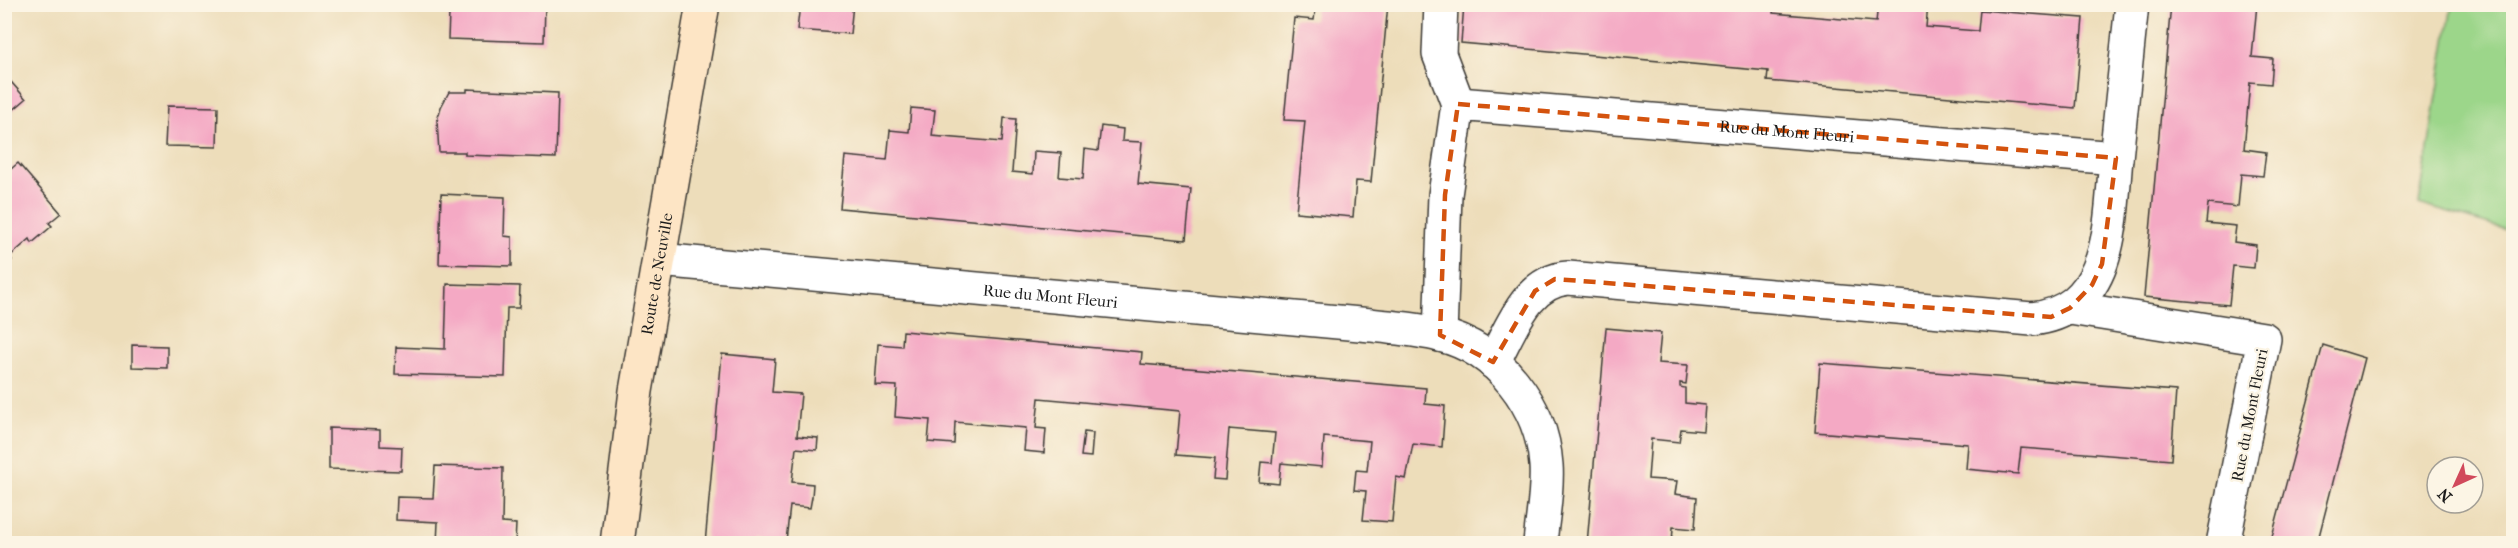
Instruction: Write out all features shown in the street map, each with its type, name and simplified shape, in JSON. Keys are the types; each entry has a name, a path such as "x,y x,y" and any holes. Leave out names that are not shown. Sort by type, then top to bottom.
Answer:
{"main road":[{"name":"Route de Neuville","path":"617,543 628,444 703,4"}],"street":[{"path":"1440,335 1444,207 1458,104 1439,54 1441,4"},
{"name":"Rue du Mont Fleuri","path":"1492,362 1529,299 1546,283 1555,279 1568,278 2032,319 2051,317 2070,308 2092,285 2102,264 2110,226 2132,4"},
{"name":"Rue du Mont Fleuri","path":"1458,104 2116,158"},
{"name":"Rue du Mont Fleuri","path":"659,260 1359,324 1440,335 1465,345 1492,362 1515,384 1532,411 1543,437 1546,468 1540,543"},
{"name":"Rue du Mont Fleuri","path":"2070,308 2264,339 2223,543"}],"highlighted area":[{"path":"1458,104 2116,158 2102,264 2092,285 2070,308 2051,317 1568,278 1555,279 1535,291 1493,362 1440,335 1445,195"}],"green space":[{"path":"2452,5 2513,5 2513,232 2419,204"}],"building":[{"path":"438,4 545,4 544,42 448,39 449,13 443,13"},
{"path":"800,4 853,4 850,34 797,30"},
{"path":"1316,4 1388,4 1371,182 1356,181 1353,217 1296,212 1305,121 1284,120 1294,18 1314,20"},
{"path":"1464,4 1774,4 1773,13 1876,22 1878,4 1928,4 1926,27 1978,31 1980,10 2083,18 2075,108 1767,81 1768,71 1461,43"},
{"path":"2171,4 2257,4 2252,57 2273,59 2271,84 2250,82 2244,149 2266,152 2263,176 2241,174 2238,207 2208,204 2206,223 2236,226 2234,242 2256,245 2254,268 2233,266 2229,305 2144,297"},
{"path":"5,75 26,99 5,117"},
{"path":"467,89 558,93 556,158 439,152 437,121 441,107 449,92 467,92"},
{"path":"167,106 218,107 217,147 165,146"},
{"path":"911,108 935,110 932,136 1002,142 1004,118 1016,119 1012,172 1033,174 1034,151 1061,153 1059,177 1083,179 1085,149 1098,151 1101,126 1123,129 1122,141 1142,142 1138,184 1191,189 1186,240 840,208 845,156 887,160 890,130 909,132"},
{"path":"18,163 61,213 49,223 52,226 32,243 30,239 9,257 12,260 4,266 4,175"},
{"path":"441,194 505,197 504,236 512,237 512,266 439,264"},
{"path":"447,284 520,286 519,308 507,308 505,377 395,374 396,347 445,349"},
{"path":"1606,328 1661,333 1658,363 1688,365 1686,384 1680,383 1680,387 1685,388 1685,403 1705,405 1703,431 1681,429 1679,442 1651,439 1648,479 1677,481 1675,494 1697,497 1695,529 1673,527 1672,544 1587,544"},
{"path":"903,331 1142,352 1141,364 1426,388 1425,404 1445,406 1442,447 1413,444 1406,479 1396,477 1392,522 1363,520 1366,491 1354,490 1356,470 1367,471 1370,441 1324,437 1322,467 1281,463 1279,484 1259,482 1261,462 1272,463 1275,433 1229,429 1225,480 1213,479 1215,458 1176,455 1180,411 1039,398 1036,428 1046,429 1044,453 1024,451 1026,428 955,422 954,444 928,442 930,420 895,417 897,386 875,385 878,344 902,346"},
{"path":"132,345 167,346 167,368 132,367"},
{"path":"2323,345 2365,358 2317,544 2270,544"},
{"path":"722,354 775,359 772,392 801,394 797,436 818,438 817,450 796,448 792,482 813,484 812,497 810,508 790,506 786,541 756,538 755,544 705,544"},
{"path":"1820,363 2176,391 2171,460 2021,448 2018,474 1966,469 1968,444 1815,432"},
{"path":"329,428 380,430 380,446 402,447 401,471 329,469"},
{"path":"1084,432 1093,433 1091,457 1081,456"},
{"path":"435,466 503,468 502,523 516,524 515,544 437,544 438,522 396,520 397,497 433,498"}]}
